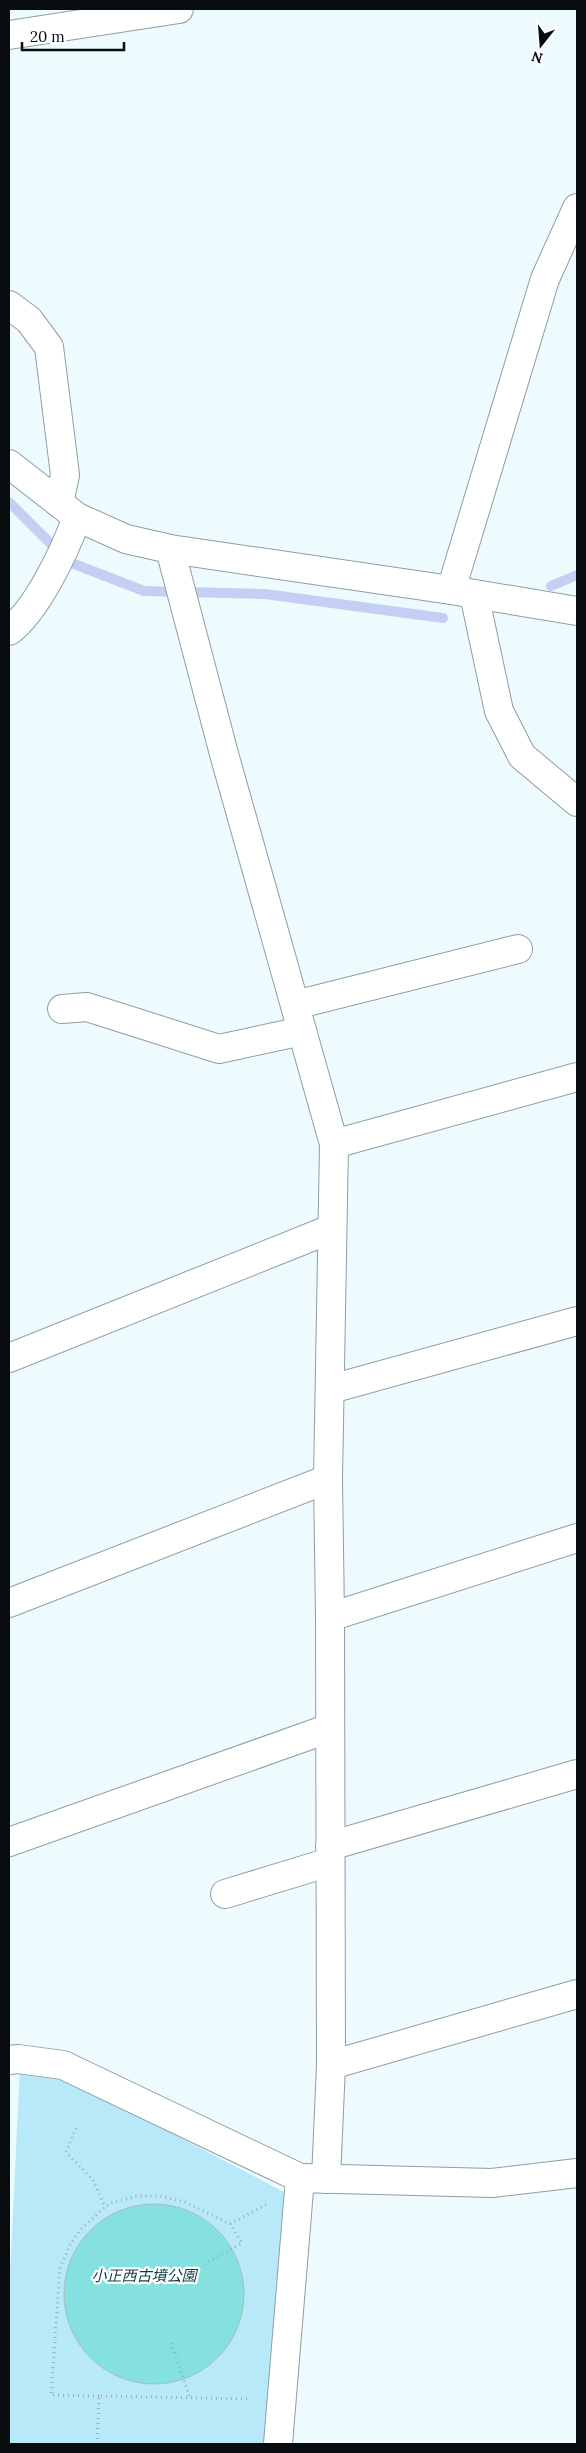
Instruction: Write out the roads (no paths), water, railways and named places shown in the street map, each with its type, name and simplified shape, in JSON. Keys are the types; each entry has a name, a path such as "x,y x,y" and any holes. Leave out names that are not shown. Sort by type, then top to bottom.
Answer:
{"main road":[{"path":"9,34 178,9"},
{"path":"577,208 545,279 463,592 499,711 522,756 577,802"},
{"path":"9,306 29,320 49,347 68,510 62,555 21,622 9,631"},
{"path":"9,464 68,510 126,539 170,549 463,592 577,612"},
{"path":"170,549 294,1005 334,1144 328,1479 331,2065 326,2179"},
{"path":"294,1005 518,950"},
{"path":"62,1009 87,1007 219,1049 302,1031"},
{"path":"334,1144 577,1077"},
{"path":"9,1358 332,1229"},
{"path":"331,1389 577,1321"},
{"path":"9,1603 328,1479"},
{"path":"330,1617 577,1538"},
{"path":"9,1842 330,1728"},
{"path":"225,1894 330,1854 577,1774"},
{"path":"331,2065 577,1994"},
{"path":"9,2060 18,2059 63,2065 300,2178 492,2183 577,2173"},
{"path":"278,2444 300,2178"}],"waterway":[{"path":"9,502 69,562 144,591 265,594 443,618"},
{"path":"551,586 577,575"}],"park label":[{"name":"小正西古墳公園","path":"144,2276"}]}
